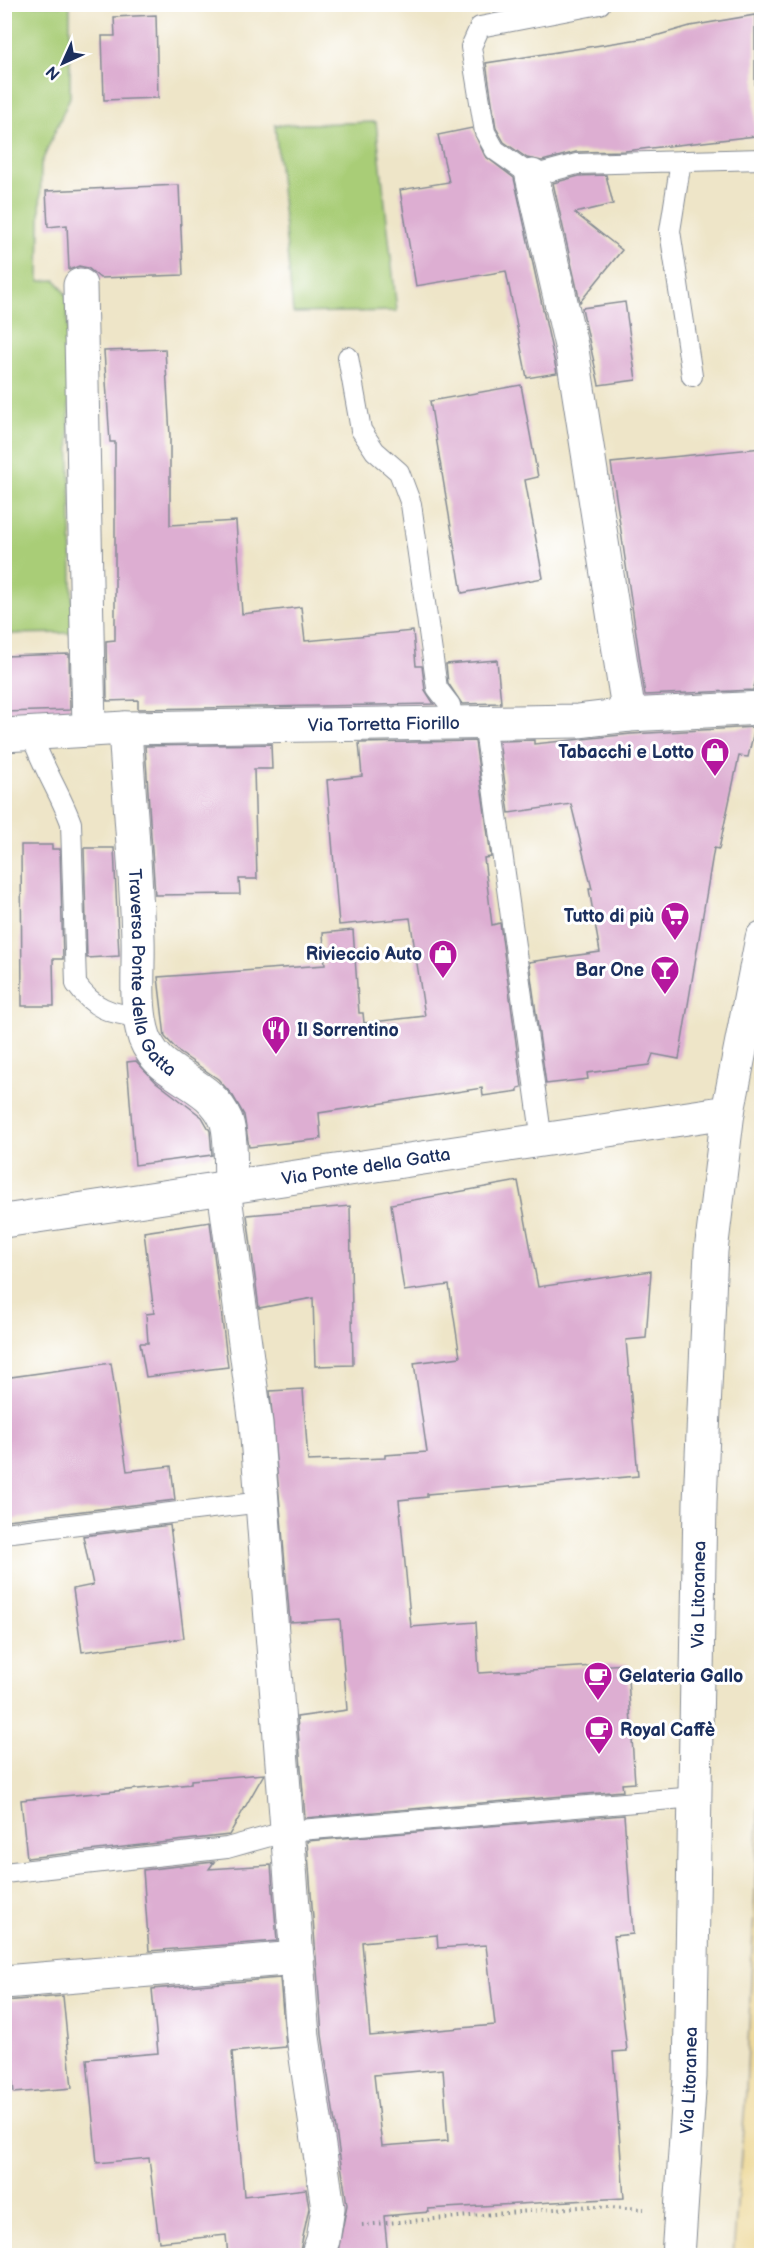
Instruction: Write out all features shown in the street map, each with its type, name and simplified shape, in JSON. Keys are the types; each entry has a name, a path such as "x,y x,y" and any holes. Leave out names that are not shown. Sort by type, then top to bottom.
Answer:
{"street":[{"path":"532,176 572,350 629,715"},
{"path":"80,285 89,729"},
{"name":"Via Torretta Fiorillo","path":"18,734 125,728 578,721 629,715 762,708"},
{"name":"Traversa Ponte della Gatta","path":"125,728 142,1031 149,1048 163,1066 213,1098 227,1122 228,1189 256,1424 303,2037 328,2208 321,2242"},
{"name":"Via Litoranea","path":"678,2256 683,2211 690,2077 700,1502 710,1263 728,1112 762,938"},
{"name":"Via Ponte della Gatta","path":"4,1221 728,1112"},
{"path":"4,1982 297,1958"}],"lane":[{"path":"600,4 510,13 480,27 471,47 485,132 495,150 532,176 577,164 762,159"},
{"path":"681,161 670,231 692,376"},
{"path":"348,357 362,430 375,451 399,472 411,504 436,688 469,722 542,1141"},
{"path":"18,734 38,757 64,801 71,823 76,984 90,1003 120,1015 140,1017"},
{"path":"4,1533 262,1502"},
{"path":"4,1873 226,1848 288,1832 696,1797"}],"path":[{"path":"321,2242 591,2206 683,2211"}],"green space":[{"path":"4,5 70,5 70,97 41,164 39,281 56,280 67,296 73,633 5,634"},
{"path":"376,122 397,311 293,313 275,125"}],"sand":[{"path":"761,1754 761,2255 733,2255 746,2091"}],"building":[{"path":"156,15 158,98 104,100 102,36 115,36 114,17"},
{"path":"755,15 755,136 625,151 576,152 542,161 527,158 504,142 496,128 486,63 652,37 690,26"},
{"path":"472,128 485,156 514,178 557,373 527,378 506,271 416,286 400,190 449,182 438,135"},
{"path":"606,175 613,204 575,213 622,250 580,302 553,183 579,176"},
{"path":"179,185 183,275 100,278 88,268 79,266 69,270 67,225 48,227 46,191"},
{"path":"625,302 636,380 599,385 582,308"},
{"path":"165,349 170,436 170,525 236,521 242,614 301,607 305,641 413,631 416,666 422,666 425,690 434,704 138,709 138,700 107,701 106,641 115,640 115,442 110,442 104,351"},
{"path":"521,385 538,477 525,480 543,578 462,593 430,401"},
{"path":"762,448 762,661 753,690 645,695 611,463"},
{"path":"69,654 70,710 4,712 4,656"},
{"path":"497,660 501,703 462,704 448,683 446,664"},
{"path":"755,727 748,757 739,756 719,849 714,848 679,1059 653,1054 649,1065 587,1073 588,1079 546,1084 529,962 600,952 589,889 592,889 571,804 509,813 499,741 534,740 534,744 631,734"},
{"path":"475,741 491,857 484,858 492,925 500,923 522,1087 518,1088 518,1091 483,1096 482,1088 319,1113 321,1139 249,1147 244,1115 233,1096 218,1079 180,1053 165,1037 158,977 325,965 323,933 353,930 359,1013 363,1013 364,1023 425,1016 410,918 339,925 327,780 362,776 359,743"},
{"path":"271,744 272,769 254,769 257,879 239,879 240,894 155,895 145,746"},
{"path":"21,845 52,845 52,849 60,849 63,959 53,959 54,1006 22,1006"},
{"path":"84,848 114,848 119,956 87,958"},
{"path":"136,1061 156,1082 202,1117 210,1131 212,1155 135,1165 127,1062"},
{"path":"518,1181 538,1287 651,1271 646,1338 626,1340 638,1476 427,1494 427,1497 399,1500 411,1627 476,1622 479,1673 627,1664 635,1783 622,1784 623,1791 305,1818 297,1717 347,1710 340,1619 290,1622 270,1391 303,1389 308,1461 385,1458 385,1455 427,1452 414,1363 460,1357 449,1285 404,1291 391,1204"},
{"path":"350,1206 353,1365 315,1366 313,1298 259,1308 247,1215"},
{"path":"210,1222 228,1367 146,1377 140,1343 148,1343 146,1314 154,1313 144,1232"},
{"path":"111,1363 127,1471 171,1466 175,1500 7,1520 4,1502 4,1378"},
{"path":"170,1525 184,1638 82,1652 73,1589 93,1585 83,1536"},
{"path":"264,1774 229,1835 27,1858 21,1800 191,1784 191,1780"},
{"path":"624,1815 633,1934 614,1936 627,2051 613,2052 624,2198 428,2209 429,2212 384,2216 388,2256 337,2256 347,2205 322,2035 307,1841","holes":["437,1935 438,1948 486,1945 495,2025 370,2036 362,1942","443,2069 448,2141 382,2146 374,2075"]},
{"path":"214,1862 209,1869 271,1865 277,1941 149,1951 143,1870"},
{"path":"280,1978 286,2047 232,2052 244,2196 306,2189 309,2208 299,2256 228,2256 226,2235 159,2242 149,2158 97,2163 87,2059 158,2053 152,1989"},
{"path":"63,1996 72,2088 14,2093 5,2001"}],"place":[{"name":"Tabacchi e Lotto","path":"715,778"},
{"name":"Tutto di più","path":"675,942"},
{"name":"Rivieccio Auto","path":"443,980"},
{"name":"Bar One","path":"665,996"},
{"name":"Il Sorrentino","path":"276,1056"},
{"name":"Gelateria Gallo","path":"598,1702"},
{"name":"Royal Caffè","path":"599,1756"}]}
